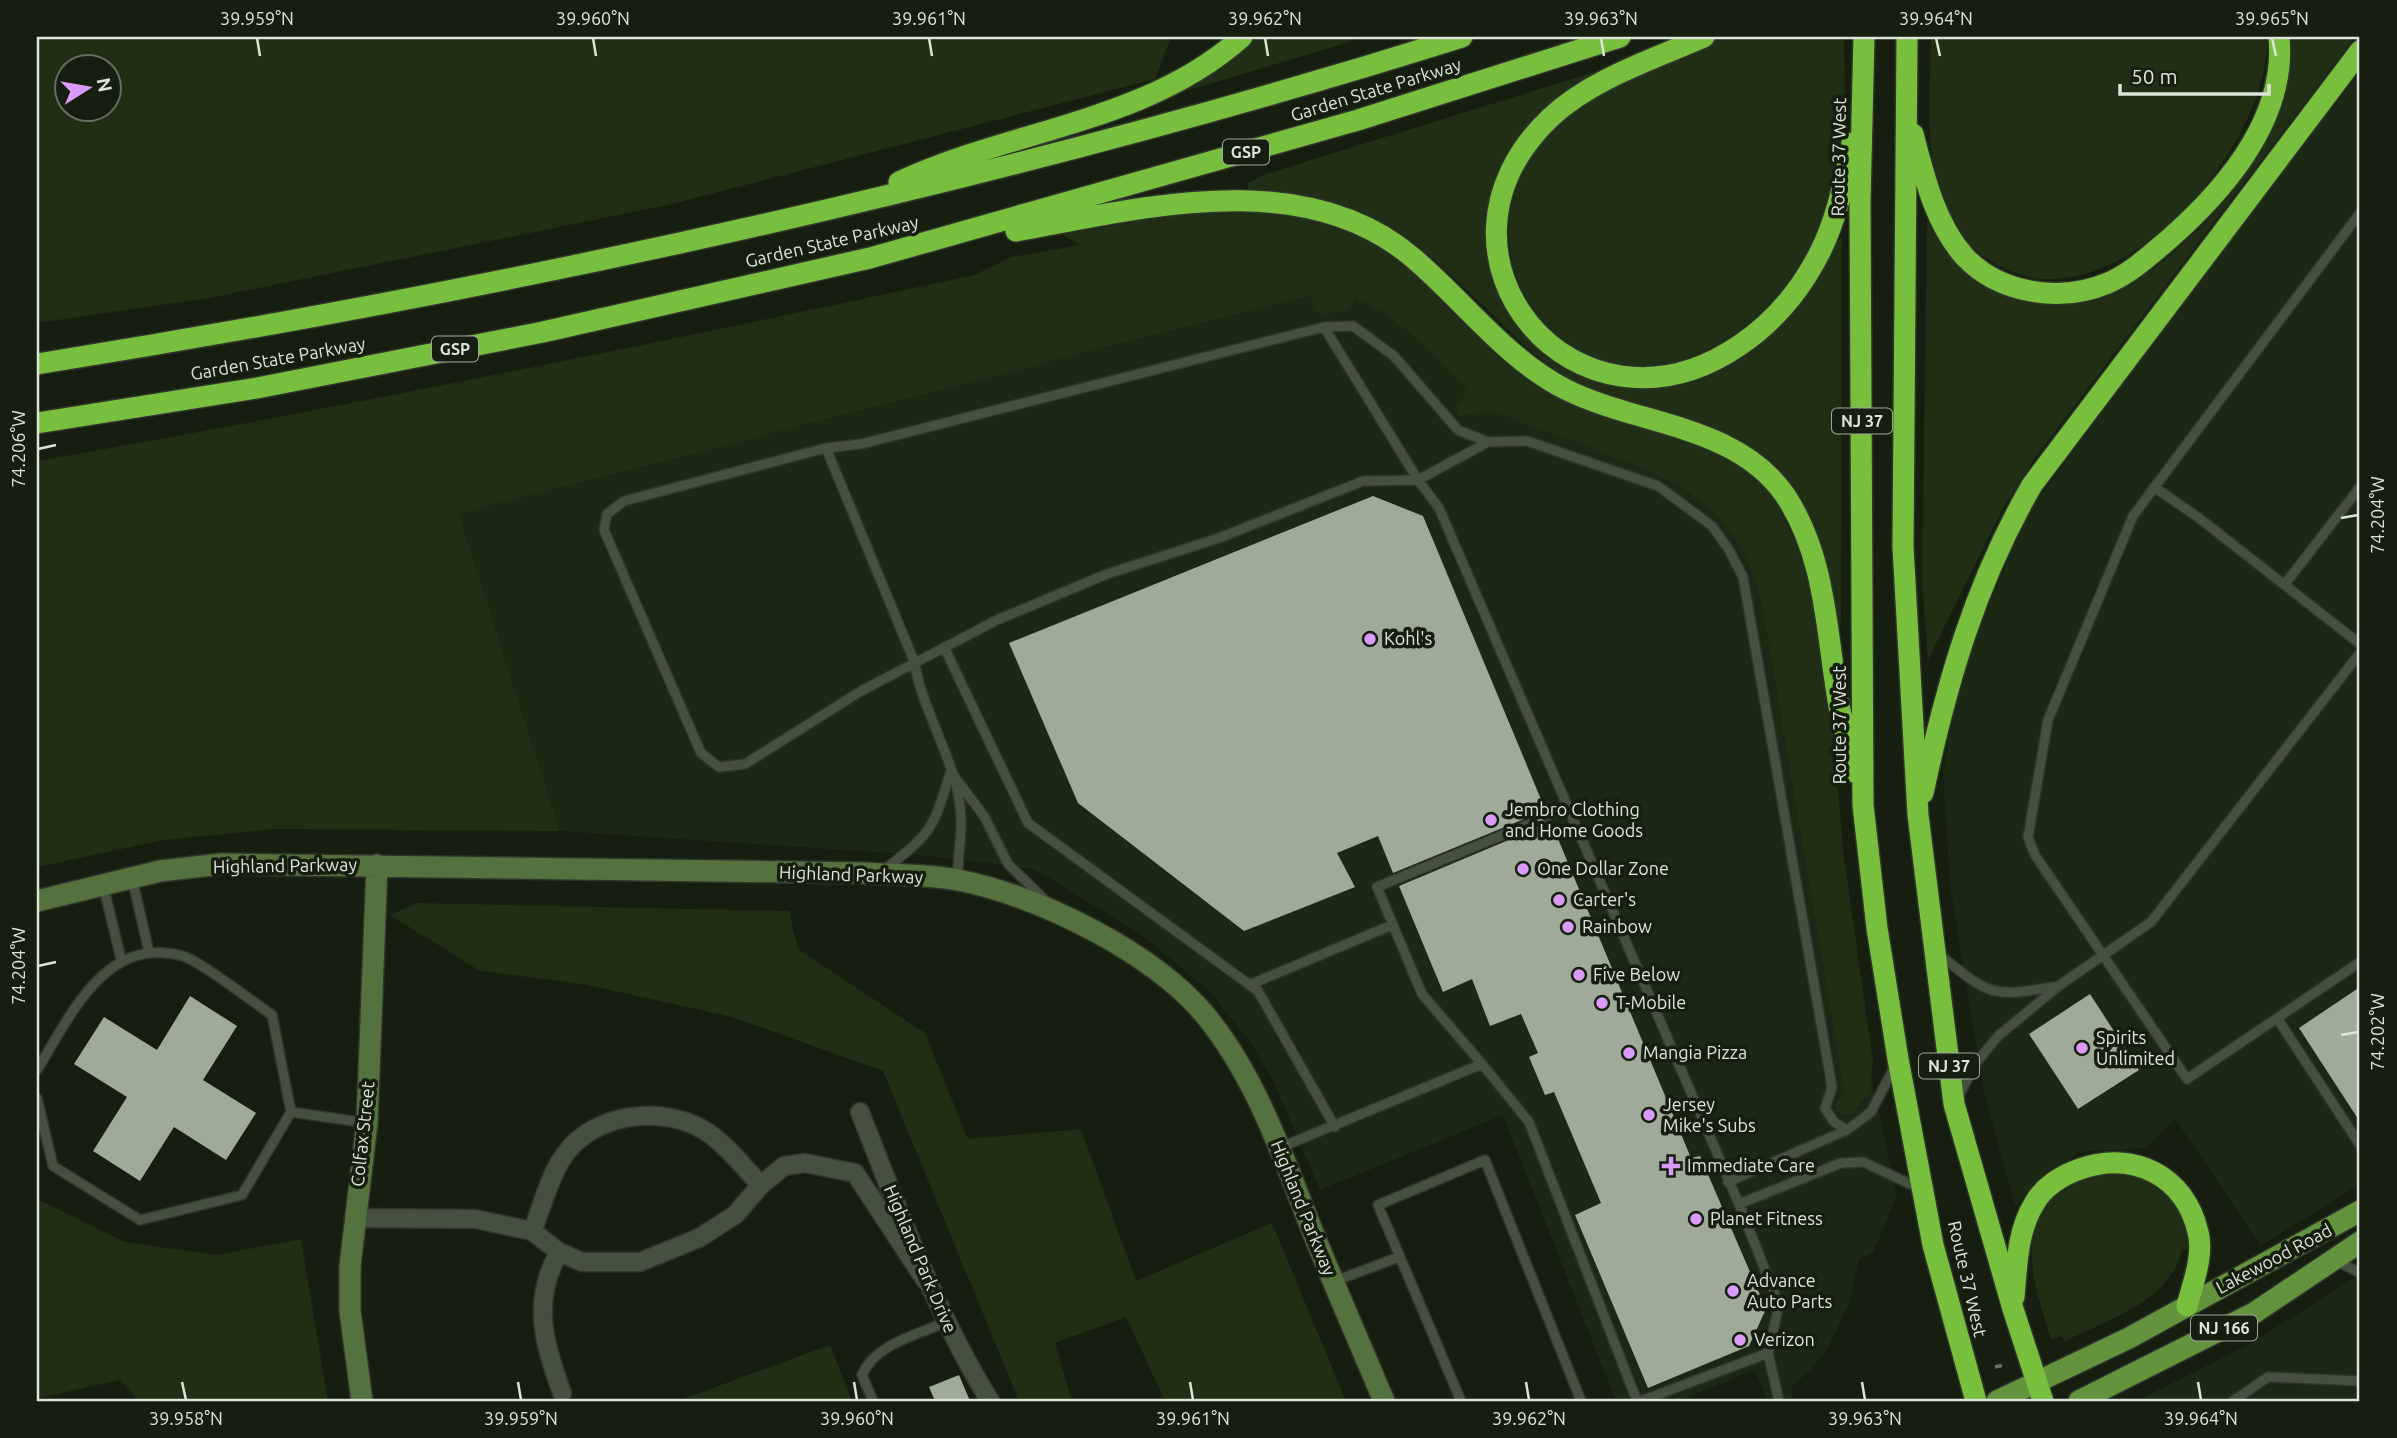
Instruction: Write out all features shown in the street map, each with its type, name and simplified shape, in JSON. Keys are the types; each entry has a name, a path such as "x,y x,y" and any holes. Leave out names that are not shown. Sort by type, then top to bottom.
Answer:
{"highway":[{"path":"862,199 965,156 1136,101 1201,69 1242,37"},
{"name":"Garden State Parkway","path":"37,364 243,331 456,290 1008,168 1245,102 1462,37"},
{"name":"Garden State Parkway","path":"37,423 257,388 543,332 870,258 1359,120 1620,37"},
{"path":"1704,37 1618,76 1568,104 1530,139 1506,180 1496,228 1499,261 1510,292 1526,320 1546,341 1569,359 1596,371 1644,378 1693,369 1730,352 1756,335 1779,313 1805,278 1829,231 1863,93"},
{"name":"Route 37 West","path":"1864,37 1860,201 1863,805 1877,928 1898,1059 1925,1191 1933,1245 1976,1401"},
{"name":"Route 37 West","path":"1907,37 1903,547 1918,816 1954,1104 2012,1309 2040,1391"},
{"path":"1906,109 1937,211 1965,256 1988,275 2019,288 2046,293 2079,292 2109,283 2136,267 2191,219 2225,183 2251,146 2269,103 2277,76 2279,37"},
{"path":"1918,816 1945,695 1965,629 1978,593 2018,510 2058,448 2360,51"},
{"path":"870,258 1144,207 1212,201 1296,206 1341,218 1377,233 1412,257 1545,376 1584,397 1733,449 1756,463 1774,481 1796,514 1818,571 1840,707 1863,805"},
{"path":"2012,1309 2020,1236 2034,1202 2056,1179 2098,1162 2130,1162 2160,1174 2188,1200 2199,1234 2200,1250 2187,1306"}],"main road":[{"name":"Lakewood Road","path":"2040,1391 2129,1338 2360,1211"},
{"name":"Lakewood Road","path":"2079,1401 2254,1313 2360,1242"},
{"name":"NJ 166","path":"1997,1401 2040,1391"}],"street":[{"name":"Highland Parkway","path":"37,901 132,877 221,864 377,865 879,874 958,880 1059,913 1104,937 1161,975 1205,1016 1251,1087 1384,1401"},
{"name":"Colfax Street","path":"362,1401 350,1311 354,1218 367,1123 377,865"},
{"name":"Highland Park Drive","path":"860,1112 926,1281 990,1401"},
{"path":"532,1231 562,1157 579,1139 609,1122 641,1115 664,1116 708,1132 761,1185"},
{"path":"354,1218 475,1219 532,1231 559,1252 582,1262 609,1264 650,1259 699,1238 735,1215 761,1185 784,1166 805,1163 855,1173 926,1281"},
{"path":"559,1252 547,1275 542,1307 545,1345 562,1393"}],"lane":[{"path":"2360,213 2154,486 2127,530 2048,720 2028,836 2035,855 2188,1079 2360,961"},
{"path":"1488,442 1418,480 1363,481 1219,538 1107,573 997,620 861,691 745,764 719,766 701,753 604,530 607,514 624,501 825,447 861,444 1324,327 1353,326 1394,356 1458,430 1488,442 1527,441 1658,486 1712,526 1729,550 1742,577 1762,679 1832,1087 1825,1108 1834,1122 1847,1130"},
{"path":"1324,327 1418,480 1439,508 1739,1204 1779,1305 1768,1353 1781,1401"},
{"path":"825,447 914,662 918,688 951,771 961,818 958,880"},
{"path":"2154,486 2360,644"},
{"path":"2285,584 2360,487"},
{"path":"945,649 1028,823 1258,991 1335,1127"},
{"path":"1954,1104 1976,1063 1998,1037 2060,985 2151,922 2359,659"},
{"path":"879,874 926,837 937,817 951,771"},
{"path":"951,771 984,816 1007,864 1059,913"},
{"path":"1548,816 1568,808"},
{"path":"1532,822 1377,887 1422,994 1529,1122 1639,1401 1768,1353"},
{"path":"132,877 149,952"},
{"path":"102,884 121,959"},
{"path":"1249,985 1392,925"},
{"path":"1934,950 1977,986 2005,995 2060,985"},
{"path":"37,1070 90,985 121,959 149,952 184,956 272,1015 291,1112 242,1195 140,1220 52,1166 37,1098"},
{"path":"2277,1018 2360,1145"},
{"path":"1728,1182 1847,1130 1871,1112 1898,1059"},
{"path":"1279,1148 1482,1064"},
{"path":"291,1112 367,1123"},
{"path":"1461,1401 1378,1205 1485,1160 1581,1401"},
{"path":"1739,1204 1841,1163 1863,1162 1887,1170 1925,1191"},
{"path":"1333,1282 1399,1257"},
{"path":"2333,1259 2360,1273"},
{"path":"873,1401 862,1375 868,1362 880,1352 946,1322"},
{"path":"2233,1401 2267,1377 2360,1381"}],"path":[{"path":"1995,1367 2004,1365"}],"shaded area":[{"path":"37,37 1171,37 1155,79 668,205 209,298 37,323"},
{"path":"1258,37 1366,37 1179,93 1214,73"},
{"path":"1720,37 1844,37 1844,122 1839,158 1818,227 1803,258 1784,287 1761,313 1733,335 1700,353 1662,365 1623,366 1597,360 1567,343 1542,321 1524,294 1513,264 1509,233 1512,201 1523,170 1543,141 1582,107 1626,80"},
{"path":"1931,37 2267,37 2262,80 2244,126 2216,171 2181,213 2139,248 2095,271 2049,279 1997,265 1967,243 1950,220 1941,201 1932,156 1929,106"},
{"path":"2291,37 2355,37 2035,458 2002,510 1928,660 1922,584 1927,218 1948,253 1963,270 1991,291 2025,302 2053,305 2108,295 2150,271 2181,246 2211,216 2238,182 2262,146 2279,109 2290,72"},
{"path":"1594,72 1596,75 1550,106 1530,124 1512,146 1495,179 1488,214 1489,250 1497,285 1513,318 1536,346 1565,368 1599,382 1617,385 1635,387 1670,384 1720,367 1760,343 1802,301 1842,237 1841,624 1838,624 1831,584 1814,525 1794,489 1759,453 1708,426 1595,390 1569,378 1526,347 1421,249 1382,223 1317,200 1248,189 1248,183 1266,174"},
{"path":"2360,73 2360,1184 2261,1246 2175,1119 2146,1148 2079,1152 2042,1177 2015,1206 1984,1092 1950,885 1943,777 1956,682 2028,513 2238,228"},
{"path":"1217,210 1267,212 1317,220 1354,232 1413,270 1584,407 1723,455 1754,475 1773,496 1804,558 1813,590 1829,690 1844,857 1873,1061 1870,1092 1851,1114 1840,1114 1835,1106 1838,1098 1845,1094 1762,604 1752,572 1739,546 1724,524 1706,505 1661,477 1498,413 1484,411 1459,416 1456,407 1467,390 1402,326 1355,297 1348,311 1321,314 1315,311 1309,296 1271,305 459,514 560,831 275,829 164,840 37,867 37,461 389,396 857,300 974,275 1011,257 1081,245 1057,232 1099,223"},
{"path":"1366,267 1749,498 1897,1196 1873,1253 1859,1259 1850,1301 1828,1348 1812,1369 1792,1386 1792,1401 1767,1401 1755,1370 1678,1401 1616,1401 1503,1115 1320,1190 1272,1078 1248,1039 1209,991 1142,935 1034,869 919,855 560,831 459,514 1271,305"},
{"path":"417,903 789,911 798,949 925,1033 968,1139 1081,1129 1136,1281 1272,1223 1346,1401 1165,1401 1126,1317 1055,1343 1072,1401 1019,1401 883,1071 732,1017 582,984 480,971 390,915"},
{"path":"2126,1172 2151,1184 2171,1200 2184,1221 2189,1249 2182,1249 2176,1267 2165,1283 2135,1307 2064,1342 2062,1336 2051,1340 2033,1268 2034,1232 2040,1215 2055,1195 2083,1176"},
{"path":"37,1199 125,1242 216,1255 301,1239 328,1401 139,1401 120,1380 39,1398"},
{"path":"2360,1274 2360,1401 2137,1401 2253,1342"},
{"path":"830,1345 852,1401 677,1401"}],"building":[{"path":"1373,496 1423,516 1545,809 1542,819 1551,822 1691,1158 1700,1156 1766,1309 1749,1346 1648,1388 1575,1215 1601,1203 1554,1092 1545,1095 1529,1057 1538,1053 1521,1014 1490,1026 1472,979 1443,992 1399,886 1535,829 1539,825 1537,818 1529,817 1393,873 1378,836 1337,853 1355,887 1244,931 1078,803 1009,643"},
{"path":"2360,987 2360,1122 2299,1028"},
{"name":"Spirits Unlimited","path":"2090,994 2139,1070 2078,1109 2029,1034"},
{"path":"190,996 237,1026 203,1080 256,1113 226,1160 174,1127 140,1181 93,1151 127,1097 74,1064 104,1017 157,1050"},
{"path":"959,1375 970,1401 935,1401 929,1387"}],"place":[{"name":"Kohl's","path":"1370,639"},
{"name":"Jembro Clothing and Home Goods","path":"1491,820"},
{"name":"One Dollar Zone","path":"1523,869"},
{"name":"Carter's","path":"1559,900"},
{"name":"Rainbow","path":"1568,927"},
{"name":"Five Below","path":"1579,975"},
{"name":"T-Mobile","path":"1602,1003"},
{"name":"Spirits Unlimited","path":"2082,1048"},
{"name":"Mangia Pizza","path":"1629,1053"},
{"name":"Jersey Mike's Subs","path":"1649,1115"},
{"name":"Immediate Care","path":"1671,1166"},
{"name":"Planet Fitness","path":"1696,1219"},
{"name":"Advance Auto Parts","path":"1733,1291"},
{"name":"Verizon","path":"1740,1340"}]}
